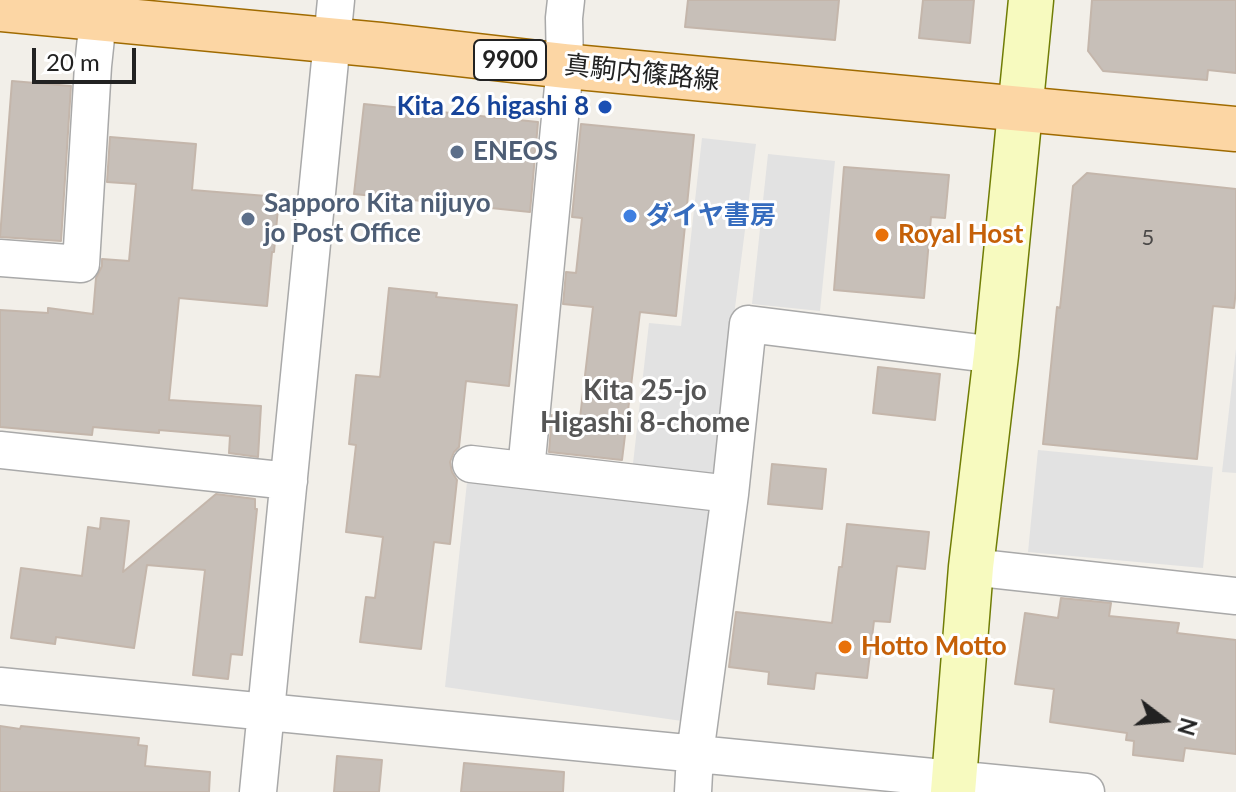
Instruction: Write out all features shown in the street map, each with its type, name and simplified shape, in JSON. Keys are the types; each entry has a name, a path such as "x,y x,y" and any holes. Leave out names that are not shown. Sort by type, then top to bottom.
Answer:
{"main road":[{"name":"真駒内篠路線","path":"0,9 99,9 334,20 565,66 1236,129"}],"street":[{"path":"526,470 565,66 566,0"},
{"path":"954,786 971,567 996,355 1031,0"},
{"path":"0,258 81,264 99,9"},
{"path":"258,792 334,20"},
{"path":"693,792 695,754 730,494 748,324 996,355"},
{"path":"0,450 289,481"},
{"path":"471,464 730,494"},
{"path":"971,567 1236,596"},
{"path":"0,686 695,754 954,786 1086,792"}],"shaded area":[{"path":"702,138 756,144 682,721 445,687 468,473 630,490 649,323 681,326"},
{"path":"768,154 835,161 820,311 752,304"},
{"path":"1236,349 1236,473 1222,472"},
{"path":"1038,450 1213,467 1203,568 1028,552"}],"building":[{"path":"688,0 839,0 835,40 685,27"},
{"path":"923,0 974,0 970,43 919,38"},
{"path":"1092,0 1236,0 1236,73 1208,70 1207,80 1103,71 1088,51"},
{"path":"12,81 71,86 61,241 0,237"},
{"path":"364,104 538,122 530,212 354,194"},
{"path":"581,124 694,135 676,316 640,312 622,460 549,452 552,415 580,418 593,307 563,304 566,272 576,273 582,218 572,217"},
{"path":"110,137 196,144 192,190 279,197 267,306 179,298 169,400 261,406 258,457 229,453 230,436 93,427 92,435 0,427 0,310 48,313 48,308 93,314 96,278 102,259 129,261 136,184 107,182"},
{"path":"844,167 949,175 945,218 931,217 924,298 834,290"},
{"path":"1087,173 1236,189 1234,308 1213,306 1197,459 1043,444 1073,186"},
{"path":"389,288 437,293 436,297 517,305 509,386 466,381 459,447 450,462 457,480 450,544 434,542 421,649 360,642 366,597 375,598 383,537 346,532 356,445 349,444 356,375 380,377"},
{"path":"878,367 940,374 935,420 873,413"},
{"path":"772,464 826,469 822,509 768,504"},
{"path":"216,494 255,499 257,509 242,655 231,654 228,679 193,675 205,570 147,565 134,648 56,637 55,644 11,638 21,568 82,576 88,527 100,529 101,518 129,521 123,572"},
{"path":"847,524 929,532 925,569 897,566 890,622 874,621 867,678 816,673 814,689 768,684 769,672 729,667 736,612 832,623"},
{"path":"1061,598 1111,603 1109,616 1179,623 1177,633 1236,640 1236,754 1185,748 1183,761 1133,755 1134,741 1126,740 1127,733 1050,722 1054,689 1015,684 1025,613 1058,618"},
{"path":"0,726 139,738 138,745 147,746 145,766 210,772 209,792 0,792"},
{"path":"337,756 382,760 379,792 334,792"},
{"path":"464,763 564,772 563,792 461,792"}],"place":[{"name":"Kita 26 higashi 8","path":"605,107"},
{"name":"ENEOS","path":"457,152"},
{"name":"ダイヤ書房","path":"630,216"},
{"name":"Sapporo Kita nijuyo jo Post Office","path":"248,219"},
{"name":"Royal Host","path":"882,235"},
{"name":"Hotto Motto","path":"845,647"}],"district":[{"name":"Kita 25-jo Higashi 8-chome","path":"645,407"}]}
